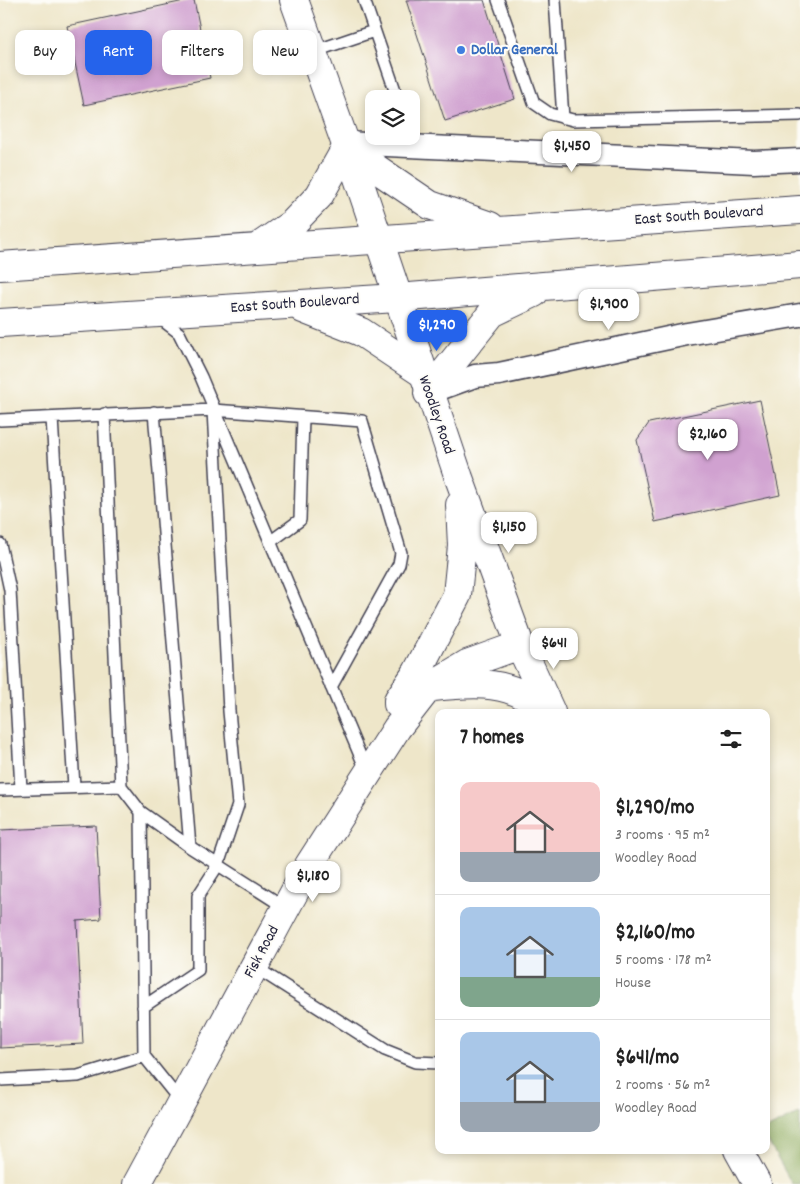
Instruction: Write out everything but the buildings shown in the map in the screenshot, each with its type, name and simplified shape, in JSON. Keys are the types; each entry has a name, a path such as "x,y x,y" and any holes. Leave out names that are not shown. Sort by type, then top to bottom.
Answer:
{"main road":[{"name":"Woodley Road","path":"294,0 304,30"},
{"name":"Woodley Road","path":"317,66 377,238 424,382 520,645 550,709"},
{"path":"257,247 293,223 318,196 345,146 430,205 500,229"},
{"name":"East South Boulevard","path":"0,266 500,229 800,210"},
{"name":"East South Boulevard","path":"0,323 397,298 800,265"},
{"path":"290,305 336,320 361,332 424,382 492,313 550,285"},
{"path":"397,728 398,700 417,672 457,595 462,546 459,478"},
{"name":"Fisk Road","path":"137,1184 309,865 397,728 429,687 467,664 520,645"},
{"path":"429,687 486,683 517,692 536,704 540,709"},
{"path":"740,1154 754,1183"}],"street":[{"path":"345,146 754,162 800,160"},
{"path":"424,382 500,374 686,334 800,315"}],"lane":[{"path":"364,0 395,90"},
{"path":"498,0 534,103 550,114 573,120 800,115"},
{"path":"555,0 563,118"},
{"path":"317,50 374,31"},
{"path":"153,313 179,333 201,377 213,410 368,774"},
{"path":"143,1007 198,970 198,896 218,865 238,806 229,711 213,410"},
{"path":"0,420 213,410 362,421 402,553 399,564 331,687"},
{"path":"154,412 190,847"},
{"path":"104,414 121,786 142,812 190,847 286,908"},
{"path":"270,542 300,520 303,417"},
{"path":"52,418 74,787"},
{"path":"0,544 10,590 21,789"},
{"path":"0,790 121,786"},
{"path":"142,812 144,1056 181,1102"},
{"path":"254,967 385,1050 416,1062 435,1063"},
{"path":"0,1080 78,1076 144,1056"}],"green space":[{"path":"800,1113 800,1184 792,1184 770,1145 770,1128"}],"place":[{"name":"Dollar General","path":"461,50"}]}
